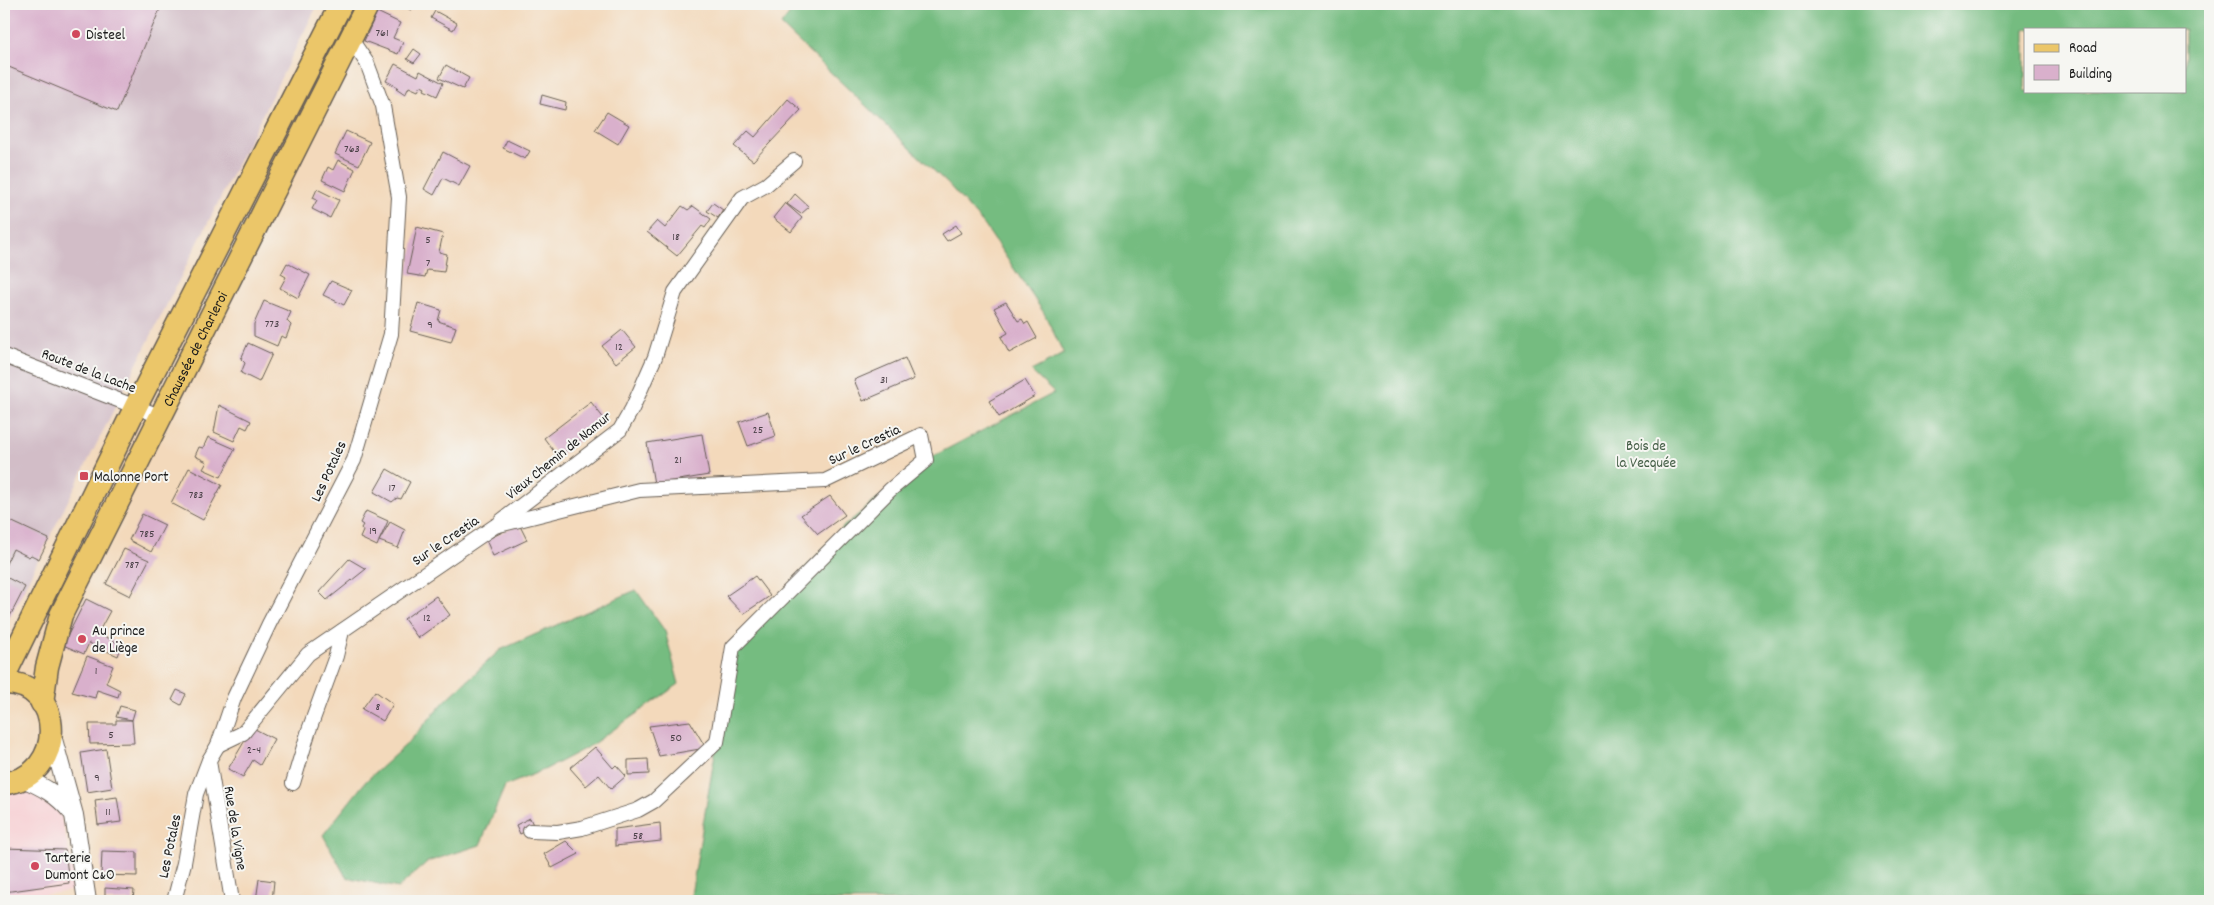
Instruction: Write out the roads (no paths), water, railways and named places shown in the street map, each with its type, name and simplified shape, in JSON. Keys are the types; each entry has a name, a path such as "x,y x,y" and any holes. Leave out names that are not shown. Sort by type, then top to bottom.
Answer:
{"main road":[{"name":"Chaussée de Charleroi","path":"4,672 8,668 136,406 341,4"},
{"name":"Chaussée de Charleroi","path":"42,703 47,666 61,615 368,4"},
{"path":"4,683 21,686 33,693 42,703 50,719 52,736 48,753 36,770 14,780"}],"street":[{"name":"Les Potales","path":"174,901 184,863 196,794 209,760 218,745 234,698 269,624 354,460 392,334 399,197 383,106 367,63 350,38"},
{"name":"Vieux Chemin de Namur","path":"495,526 620,430 656,357 675,292 742,198 766,185 794,161"},
{"name":"Route de la Lache","path":"4,356 162,417"},
{"name":"Sur le Crestia","path":"218,745 242,733 308,654 495,526 639,490 825,481 921,435 926,460 890,490 733,646 717,742 654,801 638,810 582,828 558,832 530,831"},
{"path":"293,783 312,721 336,656 342,631"},
{"path":"52,736 74,815 87,901"},
{"name":"Rue de la Vigne","path":"209,760 232,901"},
{"path":"14,780 49,789 61,799 74,815"}],"place":[{"name":"Disteel","path":"76,34"},
{"name":"Malonne Port","path":"84,476"},
{"name":"Au prince de Liège","path":"82,639"},
{"name":"Tarterie Dumont C&O","path":"35,866"}],"park label":[{"name":"Bois de la Vecquée","path":"1646,454"}]}
